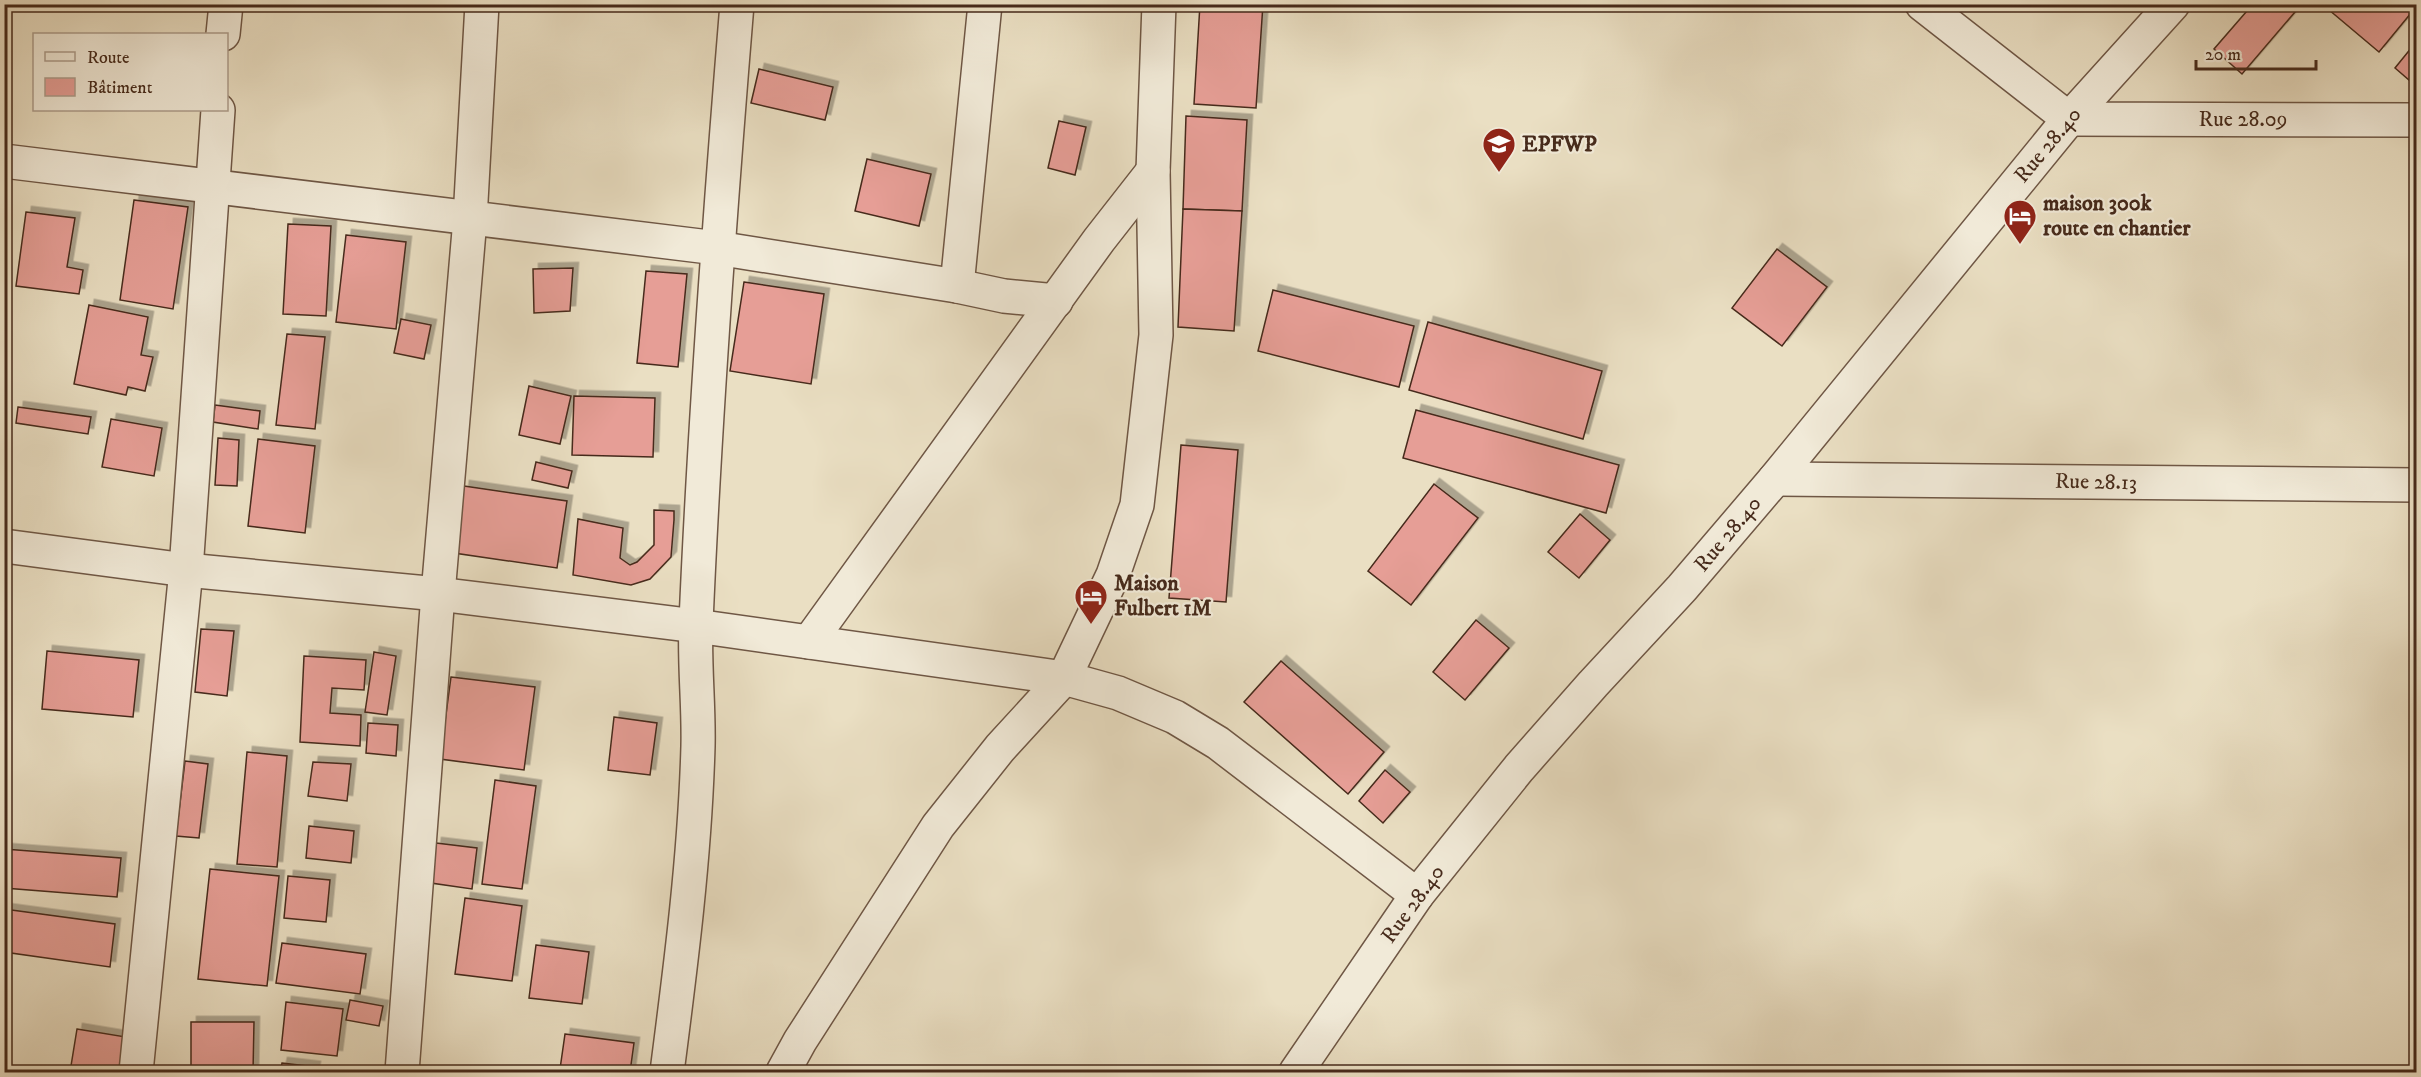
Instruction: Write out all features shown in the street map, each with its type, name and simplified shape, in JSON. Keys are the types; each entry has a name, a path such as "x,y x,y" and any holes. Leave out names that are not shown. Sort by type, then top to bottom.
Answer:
{"street":[{"path":"223,33 225,4"},
{"path":"402,1072 438,594 470,219 482,4"},
{"path":"667,1072 684,938 693,829 698,745 696,626 717,248 737,4"},
{"path":"957,286 985,4"},
{"path":"783,1072 800,1041 938,826 1000,748 1064,678 1113,575 1137,505 1156,334 1153,171 1159,4"},
{"path":"1922,4 2069,118"},
{"name":"Rue 28.40","path":"1296,1072 1417,895 1519,768 1682,588 1775,479 2069,118 2173,4"},
{"path":"136,1072 186,570 218,111"},
{"name":"Rue 28.09","path":"2069,118 2416,120"},
{"path":"4,161 717,248 957,286 1004,296 1056,301"},
{"path":"809,642 1153,171"},
{"name":"Rue 28.13","path":"1775,479 2416,485"},
{"path":"4,546 186,570 438,594 696,626 1064,678 1118,693 1175,717 1218,743 1417,895"}],"building":[{"path":"1200,4 1263,4 1256,108 1194,104"},
{"path":"2253,4 2301,5 2242,74 2214,49"},
{"path":"2322,4 2416,4 2416,7 2379,52"},
{"path":"2416,42 2416,86 2395,68"},
{"path":"759,69 833,87 825,120 751,103"},
{"path":"1186,116 1247,120 1242,211 1183,209"},
{"path":"1059,121 1086,127 1075,175 1048,168"},
{"path":"867,159 931,174 919,226 855,211"},
{"path":"134,200 188,207 173,309 120,300"},
{"path":"1183,209 1242,211 1234,331 1178,327"},
{"path":"26,212 75,218 67,267 83,270 79,294 16,286"},
{"path":"288,224 331,226 326,316 283,314"},
{"path":"346,235 406,242 396,329 336,322"},
{"path":"1777,249 1827,287 1782,346 1732,308"},
{"path":"573,268 570,311 534,313 533,269"},
{"path":"646,271 687,274 678,367 637,363"},
{"path":"744,282 824,294 811,384 730,371"},
{"path":"1273,290 1414,326 1399,387 1258,351"},
{"path":"89,305 148,317 141,355 153,357 145,391 128,387 126,395 74,384"},
{"path":"401,319 431,325 424,359 394,353"},
{"path":"1428,322 1602,371 1583,439 1409,390"},
{"path":"287,334 325,337 315,429 276,425"},
{"path":"529,386 571,396 560,444 519,435"},
{"path":"574,396 655,398 653,457 572,455"},
{"path":"215,405 260,411 258,429 213,422"},
{"path":"18,407 91,417 88,434 16,423"},
{"path":"1416,410 1619,465 1606,513 1403,458"},
{"path":"111,419 162,428 154,476 102,467"},
{"path":"218,438 239,440 237,486 215,485"},
{"path":"258,439 315,446 305,533 248,526"},
{"path":"1181,445 1238,450 1226,602 1169,598"},
{"path":"536,462 572,471 568,488 532,480"},
{"path":"1434,484 1478,518 1411,605 1368,571"},
{"path":"464,486 567,501 557,568 454,553"},
{"path":"654,510 674,511 674,520 671,557 650,579 631,585 573,575 578,519 623,528 620,558 630,565 637,562 654,545"},
{"path":"1580,514 1610,540 1579,578 1548,552"},
{"path":"1476,620 1509,648 1465,700 1433,672"},
{"path":"201,629 234,631 227,696 195,692"},
{"path":"47,651 139,660 133,717 42,709"},
{"path":"374,652 396,656 387,715 365,712"},
{"path":"304,656 366,660 364,690 332,688 330,713 361,715 360,746 300,742"},
{"path":"1281,661 1384,752 1348,794 1244,702"},
{"path":"451,677 535,687 524,770 440,759"},
{"path":"614,717 657,723 650,775 608,770"},
{"path":"368,723 398,725 396,756 366,753"},
{"path":"247,752 287,756 277,867 237,864"},
{"path":"185,761 208,764 199,838 176,836"},
{"path":"313,762 351,764 347,801 308,796"},
{"path":"1385,770 1410,792 1383,823 1359,801"},
{"path":"495,780 536,786 522,889 482,884"},
{"path":"309,826 354,831 351,863 306,858"},
{"path":"436,843 477,848 472,889 431,883"},
{"path":"4,849 121,858 117,897 4,888"},
{"path":"210,869 279,876 267,986 198,979"},
{"path":"288,876 330,880 326,922 284,918"},
{"path":"465,898 522,906 512,981 455,974"},
{"path":"4,909 115,924 110,967 4,952"},
{"path":"282,943 366,954 360,994 276,983"},
{"path":"536,945 589,952 582,1004 529,998"},
{"path":"350,1000 383,1006 379,1026 346,1020"},
{"path":"286,1002 343,1009 337,1056 281,1050"},
{"path":"191,1022 254,1022 253,1072 191,1072"},
{"path":"77,1029 126,1037 120,1072 70,1072"},
{"path":"565,1034 634,1043 630,1072 586,1072 560,1069"},
{"path":"282,1063 315,1067 314,1072 280,1072"}],"place":[{"name":"EPFWP","path":"1499,173"},
{"name":"maison 300k route en chantier","path":"2020,245"},
{"name":"Maison Fulbert 1M","path":"1091,625"}]}
